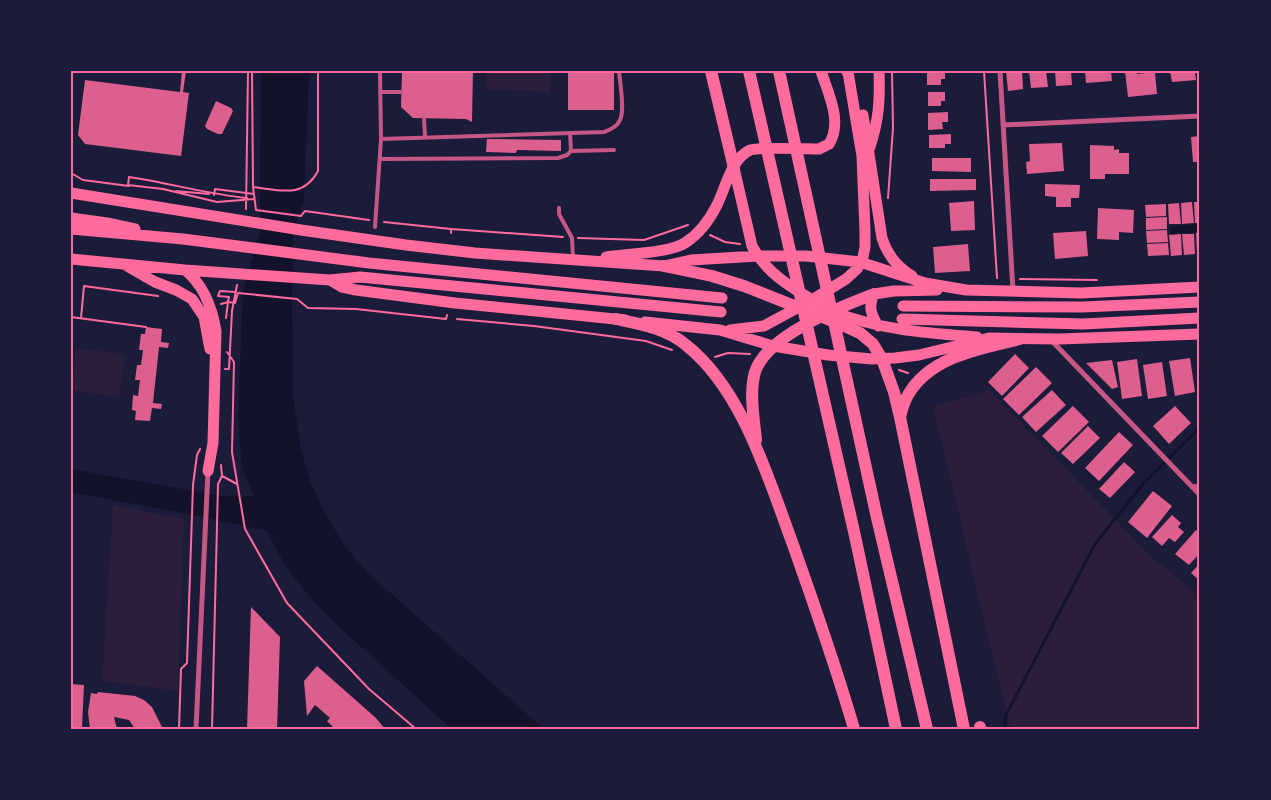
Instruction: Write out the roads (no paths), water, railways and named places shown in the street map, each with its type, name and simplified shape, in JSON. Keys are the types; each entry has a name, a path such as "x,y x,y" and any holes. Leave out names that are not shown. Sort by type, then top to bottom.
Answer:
{"highway":[{"path":"712,71 752,246 770,271 783,282 812,300 827,314 866,338 873,344 882,359 894,392 900,417 964,729"},
{"path":"749,71 853,526 896,729"},
{"path":"779,71 878,518 927,729"},
{"path":"587,260 671,248 686,242 706,223 718,204 740,158 751,149 819,149 829,144 835,129 834,115 821,71"},
{"path":"869,151 880,109 879,71"},
{"path":"848,72 852,75 864,118 884,246 894,262 925,283"},
{"path":"330,280 342,287 356,290 455,303 720,330 748,329 764,326 812,300 850,276 860,262 865,247 862,156 848,72"},
{"path":"71,193 246,222 475,253 664,266 712,276 798,308 908,331 1020,339 1200,334"},
{"path":"71,218 107,223 183,239"},
{"path":"71,229 183,239 369,263 722,298"},
{"path":"664,266 691,260 758,256 806,256 860,262 925,283 966,290"},
{"path":"71,259 185,270 330,280 360,277 721,312"},
{"path":"125,264 155,282 192,299 204,317 214,375"},
{"path":"185,270 198,281 204,291 213,314 216,331 212,443 207,476"},
{"path":"757,448 752,400 755,373 764,356 773,346 788,335 850,303 874,294 894,291 966,290 1081,293 1200,287"},
{"path":"874,294 870,304 871,313 878,326"},
{"path":"903,306 1082,308 1200,302"},
{"path":"616,318 648,325 677,339 701,358 712,370 736,408 757,448 833,658 854,729"},
{"path":"902,319 1083,324 1200,318"},
{"path":"720,330 773,346 828,355 882,359 926,354 989,338"},
{"path":"900,417 910,391 918,380 932,368 972,351 1020,339"}],"street":[{"path":"1000,71 1013,291"},
{"path":"1003,125 1200,116"},
{"path":"1050,339 1200,495"},
{"path":"196,729 207,476"},
{"path":"1192,487 1200,486"}],"lane":[{"path":"375,227 381,138 380,71"},
{"path":"381,138 604,132 612,129 620,120 622,110 620,71"},
{"path":"380,92 402,92"},
{"path":"424,118 425,137"},
{"path":"380,159 558,158 568,156 570,151 570,133"},
{"path":"570,151 614,150"},
{"path":"559,208 559,214 572,238 573,260"}],"waterway":[{"path":"1004,729 1006,715 1095,544 1142,485 1200,428"}]}
